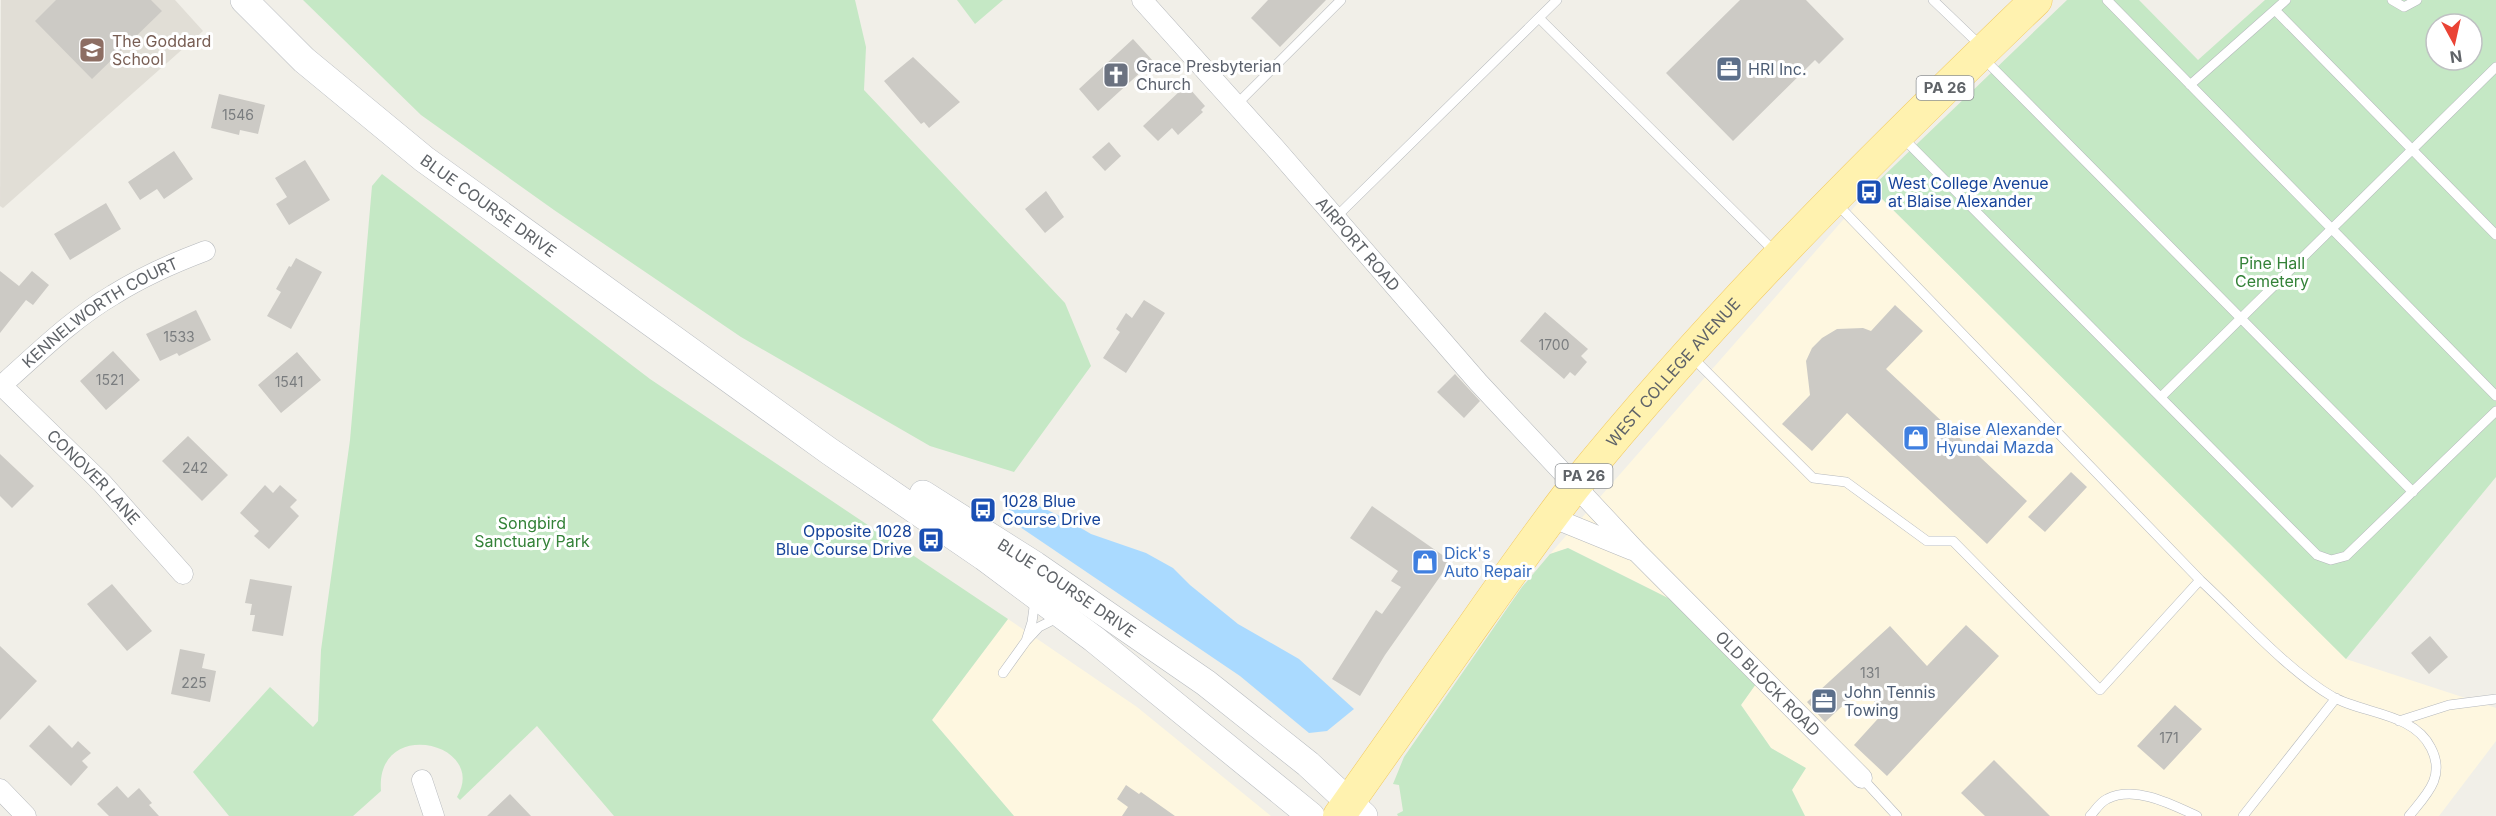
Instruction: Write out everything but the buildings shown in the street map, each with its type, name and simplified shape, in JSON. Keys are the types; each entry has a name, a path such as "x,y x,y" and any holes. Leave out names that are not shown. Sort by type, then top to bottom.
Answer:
{"main road":[{"name":"BLUE COURSE DRIVE","path":"244,0 304,60 387,131 829,451 1034,594 1311,816"},
{"name":"WEST COLLEGE AVENUE","path":"1351,811 1551,517 1577,485 1689,354 1778,255 1898,133 2036,0"},
{"name":"BLUE COURSE DRIVE","path":"749,391 956,514 1035,565 1206,683 1308,764 1351,811"}],"street":[{"name":"AIRPORT ROAD","path":"1142,0 1478,382 1577,485"},
{"name":"KENNELWORTH COURT","path":"1,385 66,329 112,296 168,265 205,251"},
{"name":"CONOVER LANE","path":"1,385 102,483 183,574"},
{"name":"OLD BLOCK ROAD","path":"1577,485 1637,552 1862,778"},
{"name":"OLD BLOCK ROAD","path":"1551,517 1637,552"},
{"path":"422,780 434,816"},
{"path":"0,789 26,816"}],"lane":[{"path":"1236,105 1341,0"},
{"path":"1335,218 1557,0"},
{"path":"1933,0 2413,492"},
{"path":"2107,0 2496,396"},
{"path":"2190,85 2286,0"},
{"path":"2392,0 2404,7 2417,0"},
{"path":"2275,10 2496,235"},
{"path":"1539,18 1778,255"},
{"path":"2161,398 2496,67"},
{"path":"1898,133 2318,555 2331,560 2346,556 2496,411"},
{"path":"1833,199 2200,580 2306,680 2336,698 2399,721 2419,731 2432,749 2438,771 2430,790 2409,816"},
{"path":"1689,354 1813,478 1846,482 1927,541 1953,541 2100,690 2200,580"},
{"path":"1026,641 1034,614 1034,594"},
{"path":"1003,674 1026,641 1039,627 1064,617"},
{"path":"2244,816 2336,698"},
{"path":"2399,721 2449,705 2496,699"},
{"name":"OLD BLOCK ROAD","path":"1862,778 1897,816"},
{"path":"2090,816 2105,800 2127,793 2168,802 2197,816"}],"shaded area":[{"path":"1,0 175,0 203,31 3,208 0,206"},
{"path":"1871,188 2346,659 2496,708 2496,741 2439,816 1805,816 1792,790 1805,768 1771,748 1741,705 1755,685 1670,599 1568,548 1550,554"},
{"path":"1008,619 1137,707 1271,816 1014,816 932,720"}],"green space":[{"path":"303,0 855,0 866,47 864,90 1065,303 1091,366 1014,472 930,446 741,337 554,210 421,115"},
{"path":"957,0 1003,0 975,24"},
{"name":"Pine Hall Cemetery","path":"2067,0 2139,0 2198,60 2265,0 2496,0 2496,477 2346,659 1871,188"},
{"name":"Songbird Sanctuary Park","path":"382,174 650,379 1008,619 932,720 1014,816 614,816 537,726 460,800 457,797 463,778 458,763 445,752 429,746 411,746 395,753 384,768 381,791 353,816 229,816 193,772 270,687 313,727 318,721 321,650 350,440 372,186"},
{"path":"1568,548 1670,599 1756,684 1741,705 1771,748 1806,768 1792,790 1805,816 1398,816 1397,814 1403,811 1399,785 1393,784 1404,757 1522,587 1550,554"}],"water":[{"path":"1016,495 1091,534 1146,553 1173,568 1238,624 1299,659 1354,709 1327,731 1309,733 1240,676 1004,516"}],"place":[{"name":"The Goddard School","path":"92,50"},
{"name":"HRI Inc.","path":"1729,69"},
{"name":"Grace Presbyterian Church","path":"1116,75"},
{"name":"West College Avenue at Blaise Alexander","path":"1869,192"},
{"name":"Blaise Alexander Hyundai Mazda","path":"1916,438"},
{"name":"1028 Blue Course Drive","path":"983,510"},
{"name":"Opposite 1028 Blue Course Drive","path":"931,540"},
{"name":"Dick's Auto Repair","path":"1425,562"},
{"name":"John Tennis Towing","path":"1824,701"}]}
